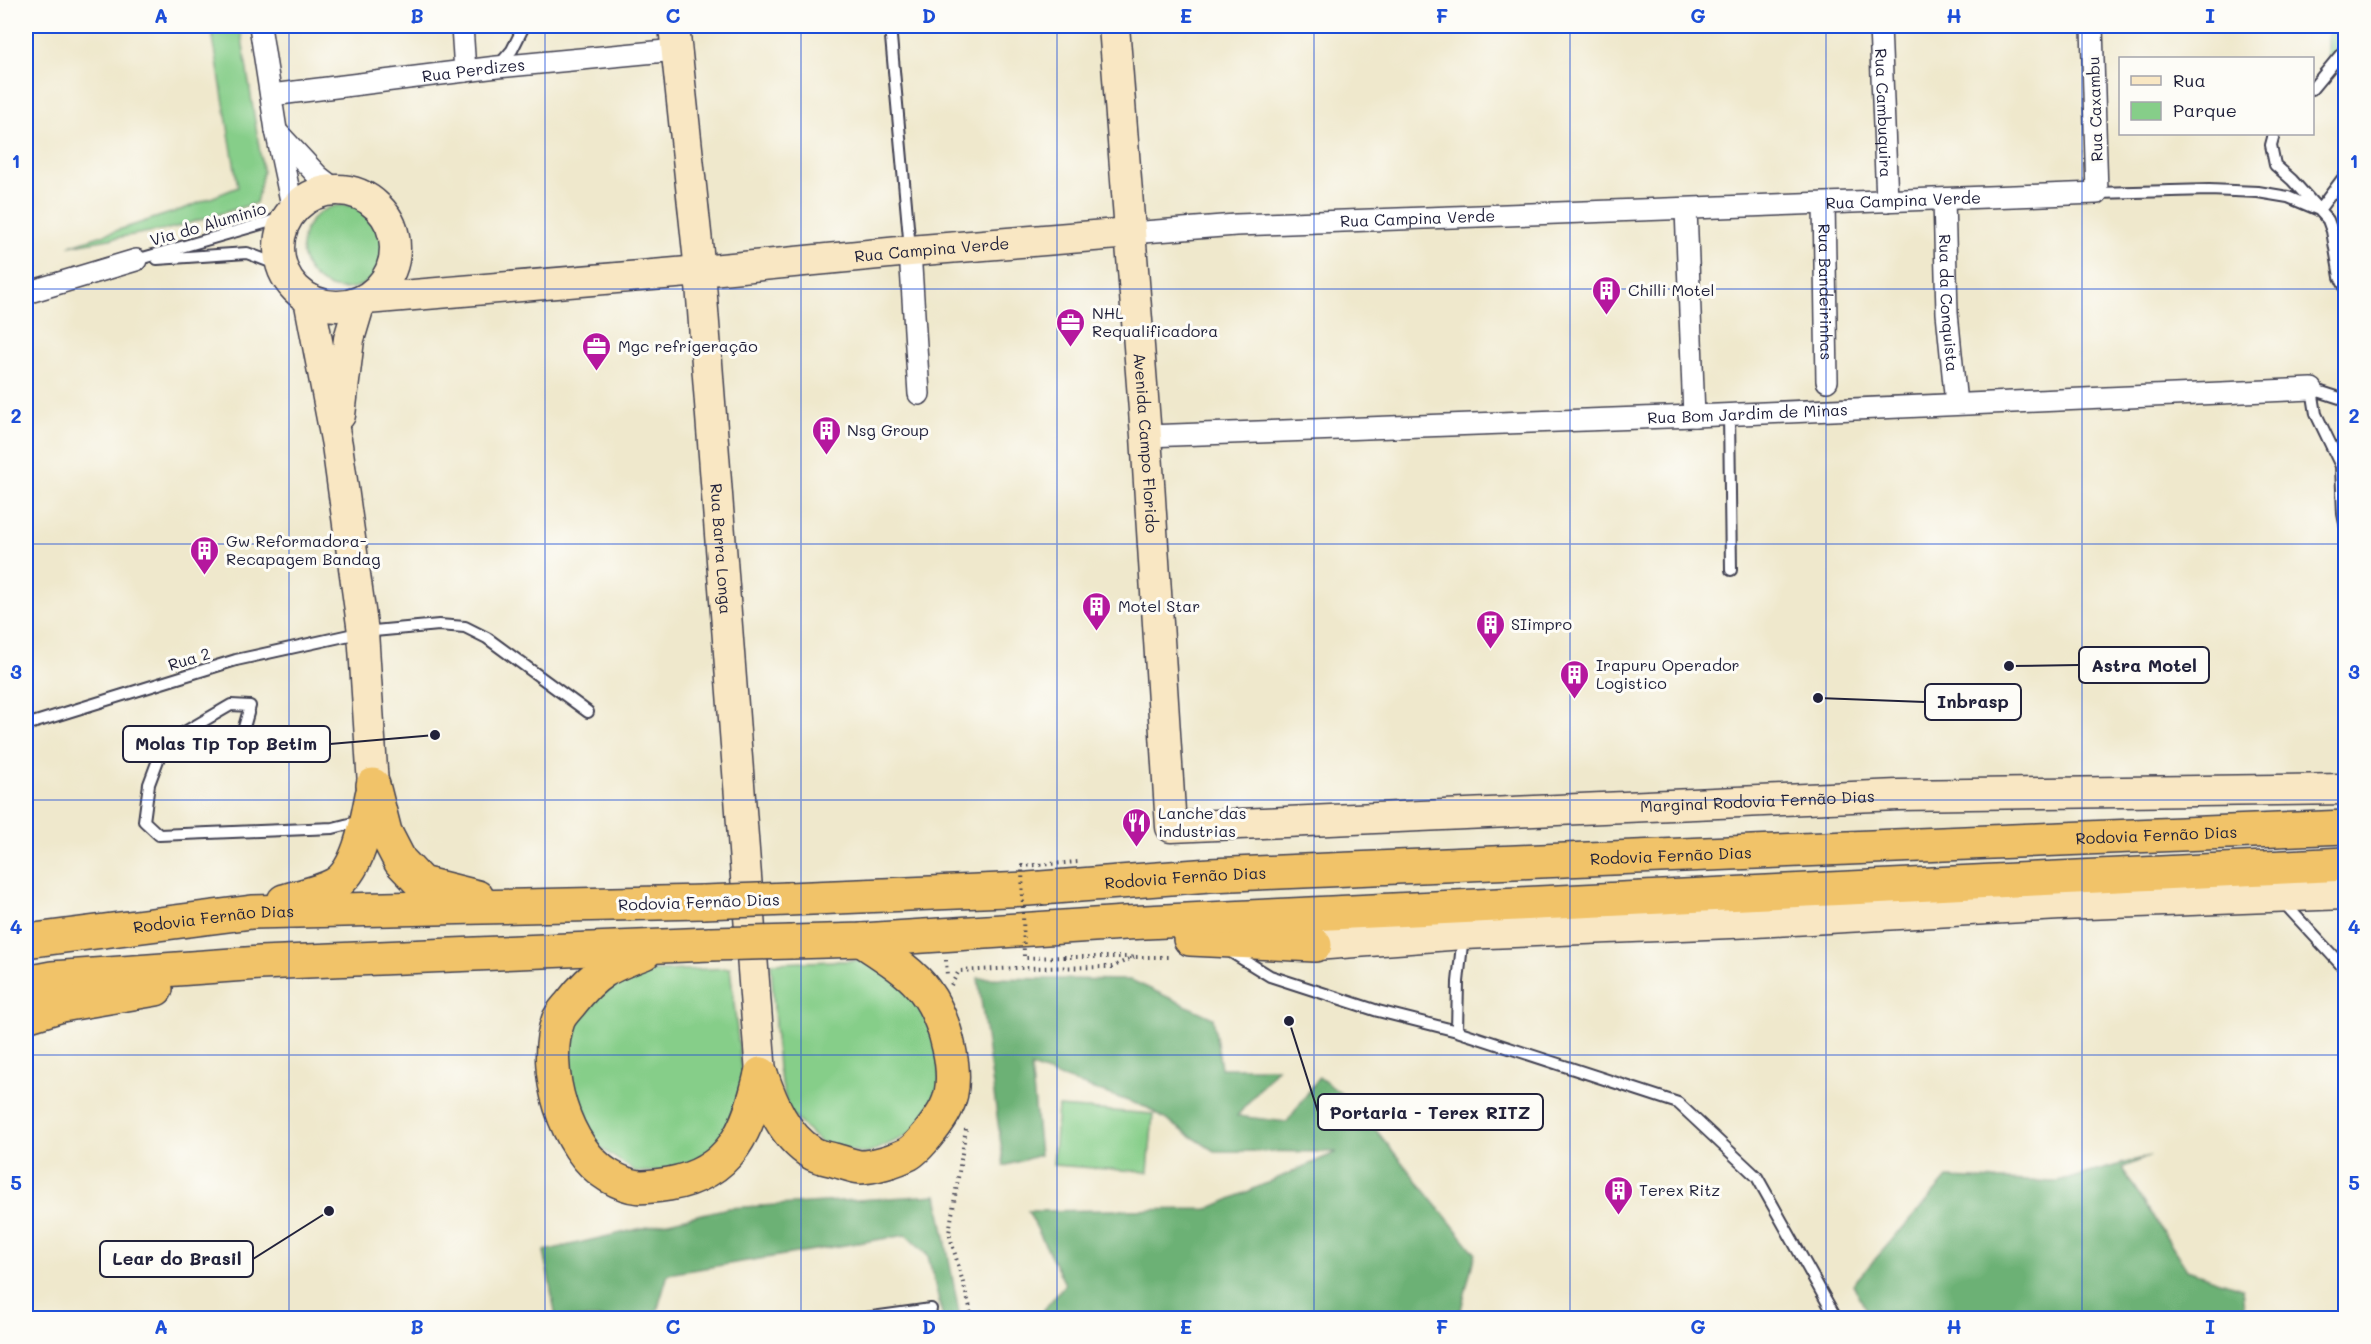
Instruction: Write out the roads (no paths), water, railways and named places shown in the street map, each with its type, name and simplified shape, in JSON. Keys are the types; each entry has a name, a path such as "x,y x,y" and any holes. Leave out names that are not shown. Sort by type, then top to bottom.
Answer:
{"highway":[{"path":"252,912 335,884 353,863 366,831 374,785"},
{"path":"374,785 385,832 400,861 422,883 517,908"},
{"name":"Rodovia Fernão Dias","path":"26,941 252,912 517,908 788,899 1028,889 1210,875 2346,826"},
{"path":"26,983 52,978 260,963 669,945 862,940 1125,923 2346,864"},
{"path":"1125,923 1177,938 1315,945"},
{"path":"761,1074 771,1101 786,1129 812,1154 860,1167 910,1153 930,1131 947,1108 951,1089 952,1070 944,1025 925,991 898,965 862,940"},
{"path":"669,945 608,967 585,984 558,1020 551,1062 561,1112 584,1153 608,1175 640,1189 689,1180 722,1161 740,1138 754,1106 761,1074"},
{"path":"26,1016 62,1005 163,988 260,963"}],"main road":[{"name":"Avenida Campo Florido","path":"1114,26 1146,435 1170,826"},
{"name":"Rua Barra Longa","path":"675,38 700,271 761,1074"},
{"path":"336,190 361,195 382,210 391,224 396,241 392,268 380,288 363,300 334,306 309,299 292,285 282,266 279,249 281,232 291,213 305,200 320,193 336,190"},
{"name":"Rua Campina Verde","path":"363,300 910,250 1130,233"},
{"name":"Rua Campina Verde","path":"392,268 461,282 516,285"},
{"path":"309,299 337,445 363,632 374,785"},
{"path":"337,445 349,339 363,300"},
{"name":"Marginal Rodovia Fernão Dias","path":"1170,826 1898,795 2346,789"},
{"path":"1315,945 1463,934 1755,922 2060,905 2346,894"}],"street":[{"path":"260,26 291,213"},
{"path":"462,26 465,71"},
{"name":"Rua Cambuquira","path":"1880,26 1887,201"},
{"name":"Rua Caxambu","path":"2092,26 2097,194"},
{"name":"Rua Perdizes","path":"271,95 497,67 675,38"},
{"path":"276,130 318,176 336,190"},
{"name":"Rua Campina Verde","path":"1130,233 1236,225 2097,194"},
{"name":"Rua da Conquista","path":"1944,199 1947,313 1956,404"},
{"name":"Rua Bandeirinhas","path":"1824,204 1827,381"},
{"path":"1686,209 1694,416"},
{"path":"910,250 919,394"},
{"path":"26,293 136,260"},
{"name":"Rua Bom Jardim de Minas","path":"1146,435 1694,416 2312,389"}],"lane":[{"path":"497,67 512,50 524,26"},
{"path":"890,26 910,250"},
{"path":"2314,88 2346,48"},
{"path":"2274,135 2271,145 2276,165 2328,220 2340,277 2346,289"},
{"path":"2319,210 2346,174"},
{"name":"Rua Campina Verde","path":"2097,194 2209,190 2258,192 2288,197 2319,210"},
{"name":"Via do Aluminio","path":"136,260 291,213"},
{"path":"136,260 246,254 282,266"},
{"path":"2312,389 2316,414 2341,466 2343,514 2346,528"},
{"name":"Rua Bom Jardim de Minas","path":"2312,389 2346,400"},
{"path":"1729,414 1731,570"},
{"name":"Rua 2","path":"26,725 236,660 363,632 440,624 465,627 487,638 588,712"},
{"path":"243,731 250,706 231,705 164,744 149,784 144,820 159,834 333,828 368,819"},
{"path":"2279,897 2345,967 2346,982"},
{"path":"1457,1031 1458,982 1463,934"},
{"path":"1214,940 1237,957 1270,976 1378,1011 1457,1031 1678,1103 1757,1177 1836,1318"},
{"path":"865,1318 931,1309"}],"place":[{"name":"Chilli Motel","path":"1607,316"},
{"name":"NHL Requalificadora","path":"1071,348"},
{"name":"Mgc refrigeração","path":"597,372"},
{"name":"Nsg Group","path":"826,456"},
{"name":"Gw Reformadora- Recapagem Bandag","path":"205,576"},
{"name":"Motel Star","path":"1097,632"},
{"name":"SIimpro","path":"1490,650"},
{"name":"Astra Motel","path":"2009,666"},
{"name":"Inbrasp","path":"1818,698"},
{"name":"Irapuru Operador Logistico","path":"1575,700"},
{"name":"Molas Tip Top Betim","path":"435,735"},
{"name":"Lanche das industrias","path":"1137,848"},
{"name":"Portaria - Terex RITZ","path":"1289,1021"},
{"name":"Lear do Brasil","path":"329,1211"},
{"name":"Terex Ritz","path":"1618,1216"}]}
